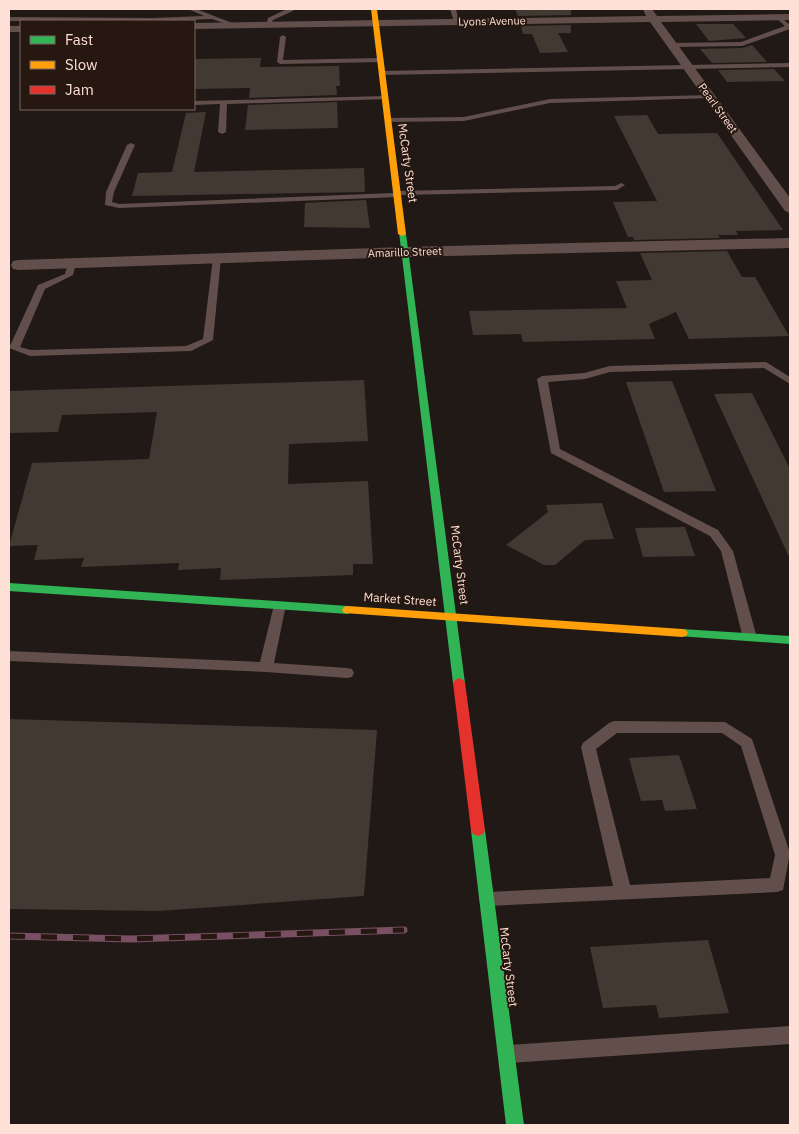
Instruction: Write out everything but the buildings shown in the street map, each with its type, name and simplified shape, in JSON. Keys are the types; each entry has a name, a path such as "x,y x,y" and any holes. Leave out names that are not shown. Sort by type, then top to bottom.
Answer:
{"main road":[{"name":"McCarty Street","path":"374,9 515,1125"},
{"name":"Market Street","path":"9,587 790,640"}],"street":[{"name":"Lyons Avenue","path":"195,26 457,22 650,14 790,17"},
{"name":"Pearl Street","path":"650,14 790,208"},
{"name":"Amarillo Street","path":"19,265 406,252 790,243"}],"lane":[{"path":"191,9 237,26"},
{"path":"268,25 270,19 290,12 290,9"},
{"path":"453,9 457,22"},
{"path":"9,18 152,20 212,17"},
{"path":"672,45 742,44 788,27 778,17"},
{"path":"283,37 280,62 380,60"},
{"path":"382,73 790,65"},
{"path":"388,120 464,119 550,101 710,97"},
{"path":"195,103 386,98"},
{"path":"222,132 224,102"},
{"path":"131,145 110,192 108,203 119,206 398,194 617,188 621,186"},
{"path":"72,263 69,275 41,287 14,348 30,353 188,350 208,340 217,258"},
{"path":"750,638 728,551 714,533 555,451 542,379 585,376 610,368 766,365 790,381"},
{"path":"266,667 280,606"},
{"path":"9,656 266,667 347,673"},
{"path":"487,898 623,892 777,885 783,856 747,743 725,728 614,727 588,747 623,892"},
{"path":"506,1054 790,1036"}],"railway":[{"path":"9,936 131,939 404,930"}],"traffic: fast":[{"path":"402,234 459,683"},
{"path":"9,587 348,610"},
{"path":"682,633 790,640"},
{"path":"478,830 515,1125"}],"traffic: slow":[{"path":"374,9 402,234"},
{"path":"348,610 682,633"}],"traffic: jam":[{"path":"459,683 478,830"}]}
